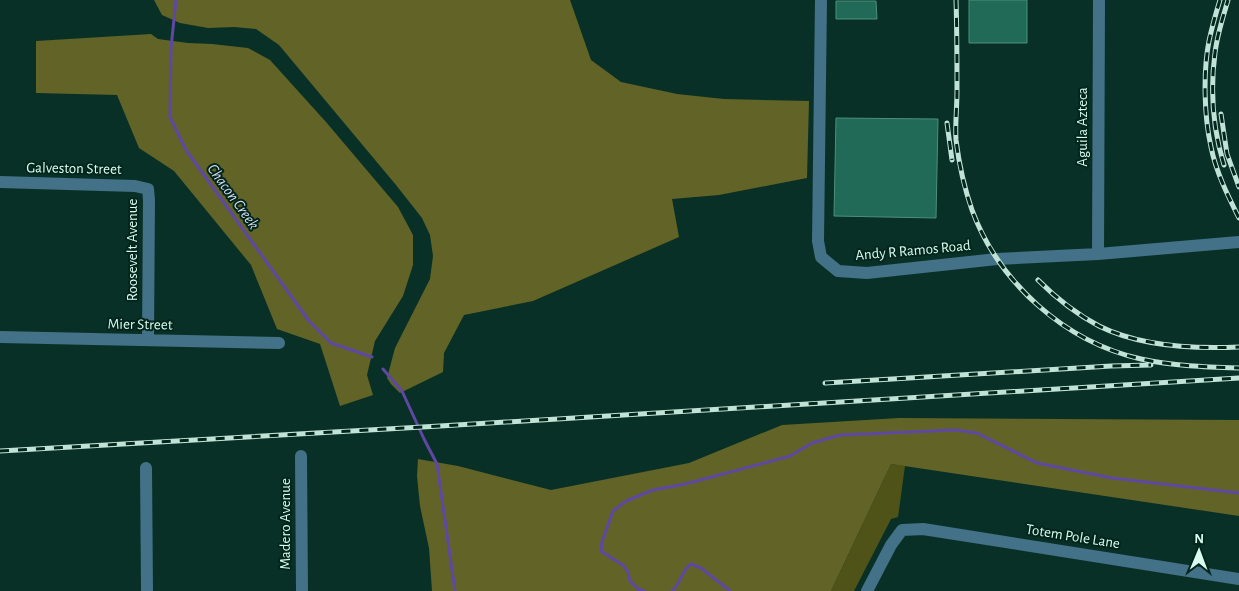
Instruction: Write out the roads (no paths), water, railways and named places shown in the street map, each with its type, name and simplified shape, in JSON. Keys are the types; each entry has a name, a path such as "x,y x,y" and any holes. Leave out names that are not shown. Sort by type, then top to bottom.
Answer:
{"street":[{"name":"Andy R Ramos Road","path":"821,0 818,241 821,257 838,271 867,273 997,259 1098,254 1239,242"},
{"name":"Aguila Azteca","path":"1098,254 1099,0"},
{"name":"Galveston Street","path":"0,182 136,186 148,189"},
{"name":"Roosevelt Avenue","path":"148,189 148,340"},
{"name":"Mier Street","path":"0,337 279,343"},
{"name":"Madero Avenue","path":"301,456 302,591"},
{"path":"146,468 147,591"},
{"name":"Totem Pole Lane","path":"867,591 891,545 902,530 923,529 1239,579"}],"waterway":[{"name":"Chacon Creek","path":"176,0 171,48 170,117 186,150 309,321 331,343 372,357"},
{"name":"Chacon Creek","path":"383,369 402,391 437,464 455,591"},
{"path":"645,591 638,589 630,581 624,566 601,551 602,542 613,511 626,501 653,490 685,484 790,456 812,443 840,435 955,430 977,433 1037,463 1112,478 1239,493"},
{"path":"672,591 691,564 701,568 730,591"}],"railway":[{"path":"956,0 956,140 964,184 972,210 984,237 999,262 1017,285 1038,306 1061,324 1086,339 1113,351 1165,363 1239,368"},
{"path":"1220,0 1207,53 1205,80 1207,122 1216,166 1239,218"},
{"path":"1224,165 1215,123 1213,81 1217,40 1228,0"},
{"path":"1221,114 1227,154 1239,187"},
{"path":"947,123 952,160"},
{"path":"1038,280 1075,311 1091,322 1115,333 1168,345 1239,347"},
{"path":"825,383 1151,365"},
{"path":"0,451 1239,378"}]}
